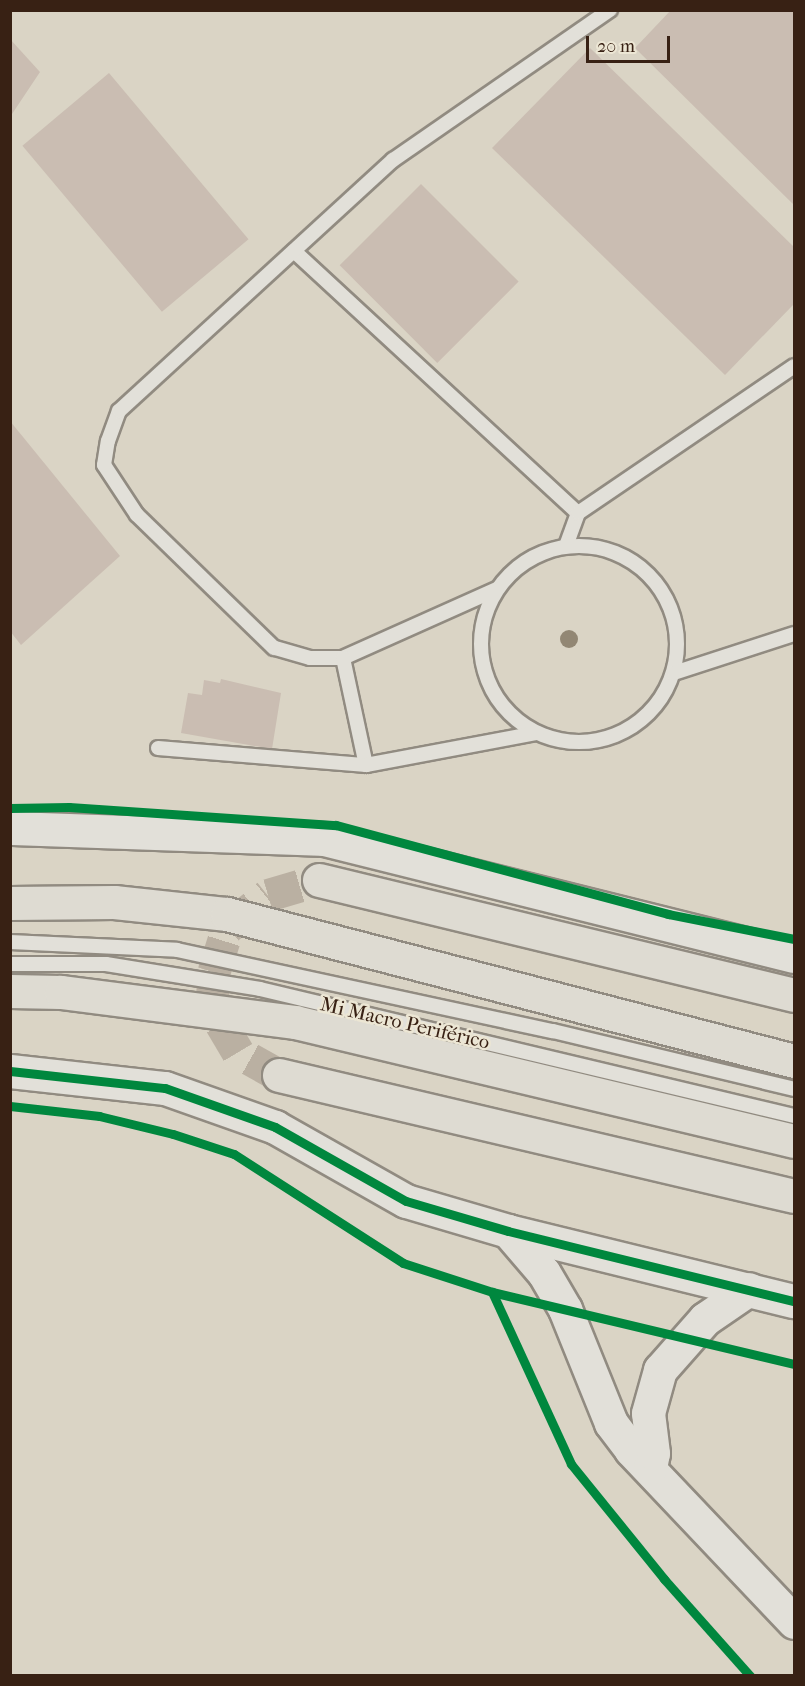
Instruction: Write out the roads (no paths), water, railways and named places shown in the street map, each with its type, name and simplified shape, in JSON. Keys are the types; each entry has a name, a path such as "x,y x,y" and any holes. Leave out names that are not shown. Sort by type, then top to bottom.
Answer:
{"highway":[{"path":"319,880 795,995"},
{"path":"10,903 114,902 228,914 795,1061"},
{"path":"10,991 61,992 296,1022 795,1141"},
{"path":"279,1075 795,1196"}],"main road":[{"path":"10,828 324,839 795,956"},
{"path":"10,1071 165,1088 275,1127 406,1201 508,1230 795,1301"},
{"path":"508,1230 544,1273 565,1309 611,1424 795,1622"},
{"path":"650,1468 653,1453 648,1413 660,1370 705,1319 749,1289"}],"lane":[{"path":"497,589 343,658 310,658 274,648 137,514 104,465 119,411 393,160 610,10"},
{"path":"294,251 578,513"},
{"path":"566,546 578,513 795,366"},
{"path":"566,546 599,548 630,560 654,581 671,608 676,630 674,673 658,703 634,726 614,735 570,742 537,733 510,714 487,675 481,653 483,620 497,589 515,568 539,554 566,546"},
{"path":"674,673 795,634"},
{"path":"343,658 366,765"},
{"path":"158,748 366,765 537,733"},
{"name":"Mi Macro Periférico","path":"10,942 177,950 553,1031 795,1089"},
{"name":"Mi Macro Periférico","path":"10,964 106,964 260,989 795,1116"}],"tunnel":[{"path":"279,1075 238,1052 212,1008 214,972 228,927 268,895 319,880"}]}
